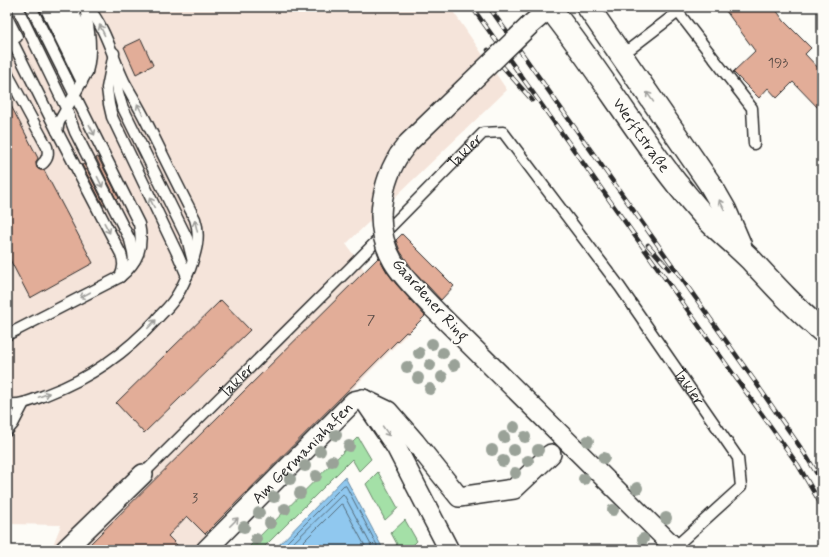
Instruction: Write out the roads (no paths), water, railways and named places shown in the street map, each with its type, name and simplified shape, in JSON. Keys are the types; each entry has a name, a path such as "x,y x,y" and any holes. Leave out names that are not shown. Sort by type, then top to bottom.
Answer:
{"main road":[{"name":"Werftstraße","path":"550,7 678,184 712,224 744,254 785,298 822,331"},
{"name":"Werftstraße","path":"588,7 710,184 725,210 744,254"}],"street":[{"name":"Gaardener Ring","path":"550,7 408,144 394,163 387,179 382,204 382,232 386,247 398,269 433,308 675,549"},
{"path":"363,399 388,411 415,442 458,497 514,489 551,454"},
{"name":"Am Germaniahafen","path":"206,550 354,401 363,399 396,447 449,550"},
{"name":"Takler","path":"65,550 143,474"}],"lane":[{"path":"9,7 72,98"},
{"path":"16,7 72,98"},
{"path":"7,336 129,270 134,263 140,245 139,224 24,7"},
{"path":"31,7 72,98"},
{"path":"38,7 72,98"},
{"path":"45,7 123,261 123,269 120,276"},
{"path":"54,7 72,98 75,132 130,240 134,263"},
{"path":"62,7 84,50 72,98"},
{"path":"71,7 90,47"},
{"path":"72,98 90,47 84,7"},
{"path":"7,404 24,403 57,390 95,370 132,344 173,302 187,276 198,238 198,228 195,219 146,120 124,81 114,54 95,15 88,7"},
{"path":"622,55 678,9 752,108 754,144"},
{"path":"7,18 72,98"},
{"path":"7,31 72,98"},
{"path":"114,54 118,92 122,106 187,238 192,262"},
{"path":"114,54 107,88 108,104 112,117 178,254 187,276"},
{"path":"7,73 47,147 48,154 45,162 42,164"},
{"name":"Takler","path":"143,474 354,264 482,133 503,132 620,287 738,458 741,487 675,549"},
{"path":"7,431 13,424 24,403"},
{"path":"551,454 565,439"}],"water":[{"path":"345,477 382,547 379,550 274,550"}],"railway":[{"path":"472,7 798,465 822,506"},
{"path":"489,7 756,383 805,454 822,482"},
{"path":"488,50 532,100"},
{"path":"648,245 669,269"}]}
